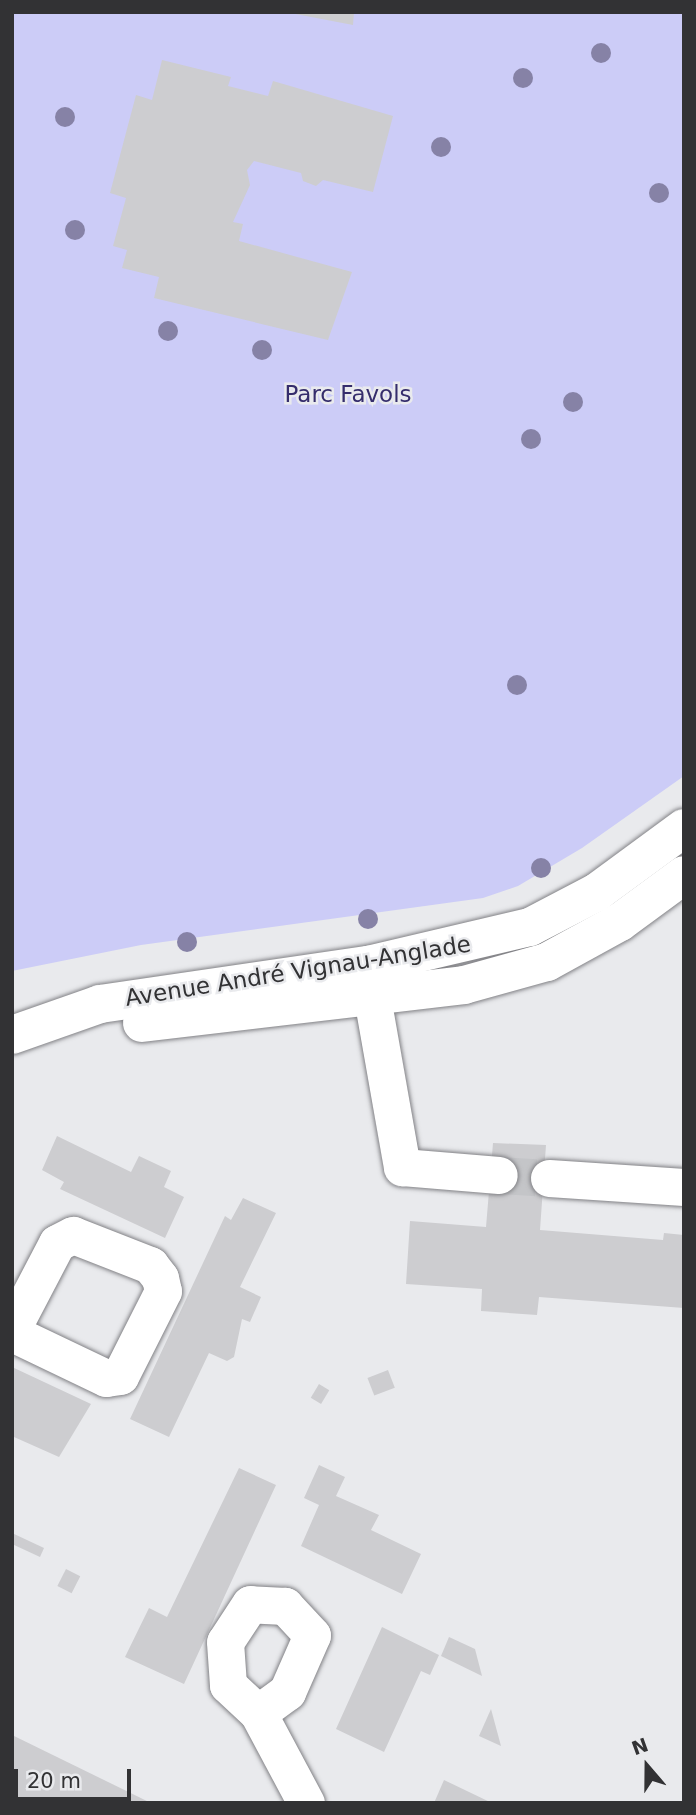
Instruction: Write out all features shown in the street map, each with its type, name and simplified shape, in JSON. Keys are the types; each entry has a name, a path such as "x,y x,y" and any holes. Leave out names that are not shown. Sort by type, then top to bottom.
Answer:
{"street":[{"name":"Avenue André Vignau-Anglade","path":"12,1035 100,1004 368,965 530,927 597,892 684,828"},
{"name":"Avenue André Vignau-Anglade","path":"12,1058 107,1027 464,985 547,962 620,922 684,875"},
{"path":"372,997 402,1167 499,1175"},
{"path":"549,1178 684,1187"},
{"path":"258,1713 306,1803"}],"green space":[{"name":"Parc Favols","path":"12,12 684,12 684,776 582,848 518,886 483,898 141,945 12,971"}],"building":[{"path":"285,12 354,12 353,25"},
{"path":"162,60 231,77 228,86 268,96 273,81 393,116 373,192 323,180 316,186 303,181 301,173 254,161 247,170 250,185 233,222 243,224 239,241 352,272 328,340 154,298 159,277 122,268 127,250 113,246 126,198 110,193 136,95 152,100"},
{"path":"57,1136 131,1172 139,1156 171,1171 164,1187 184,1197 165,1238 60,1189 64,1182 42,1170"},
{"path":"493,1143 546,1145 540,1230 663,1240 664,1233 684,1235 684,1308 539,1297 537,1315 481,1311 482,1289 406,1284 410,1221 486,1227"},
{"path":"243,1198 276,1213 240,1287 261,1297 250,1322 242,1319 234,1357 227,1361 209,1353 169,1437 130,1419 225,1216 231,1220"},
{"path":"12,1367 91,1404 59,1457 14,1437"},
{"path":"388,1370 395,1388 374,1396 367,1378"},
{"path":"319,1384 329,1390 321,1404 311,1398"},
{"path":"319,1465 345,1477 336,1496 379,1515 371,1530 421,1554 402,1594 301,1546 319,1505 304,1498"},
{"path":"239,1468 276,1485 184,1684 125,1657 149,1608 167,1617"},
{"path":"12,1533 44,1548 40,1557 12,1544"},
{"path":"66,1569 80,1576 72,1593 57,1586"},
{"path":"382,1627 439,1655 430,1675 421,1671 384,1752 336,1729"},
{"path":"449,1637 475,1649 482,1676 441,1656"},
{"path":"491,1709 501,1746 479,1736"},
{"path":"12,1735 151,1803 12,1799"},
{"path":"444,1780 492,1803 434,1803"}],"tunnel":[{"path":"499,1175 549,1178"}]}
